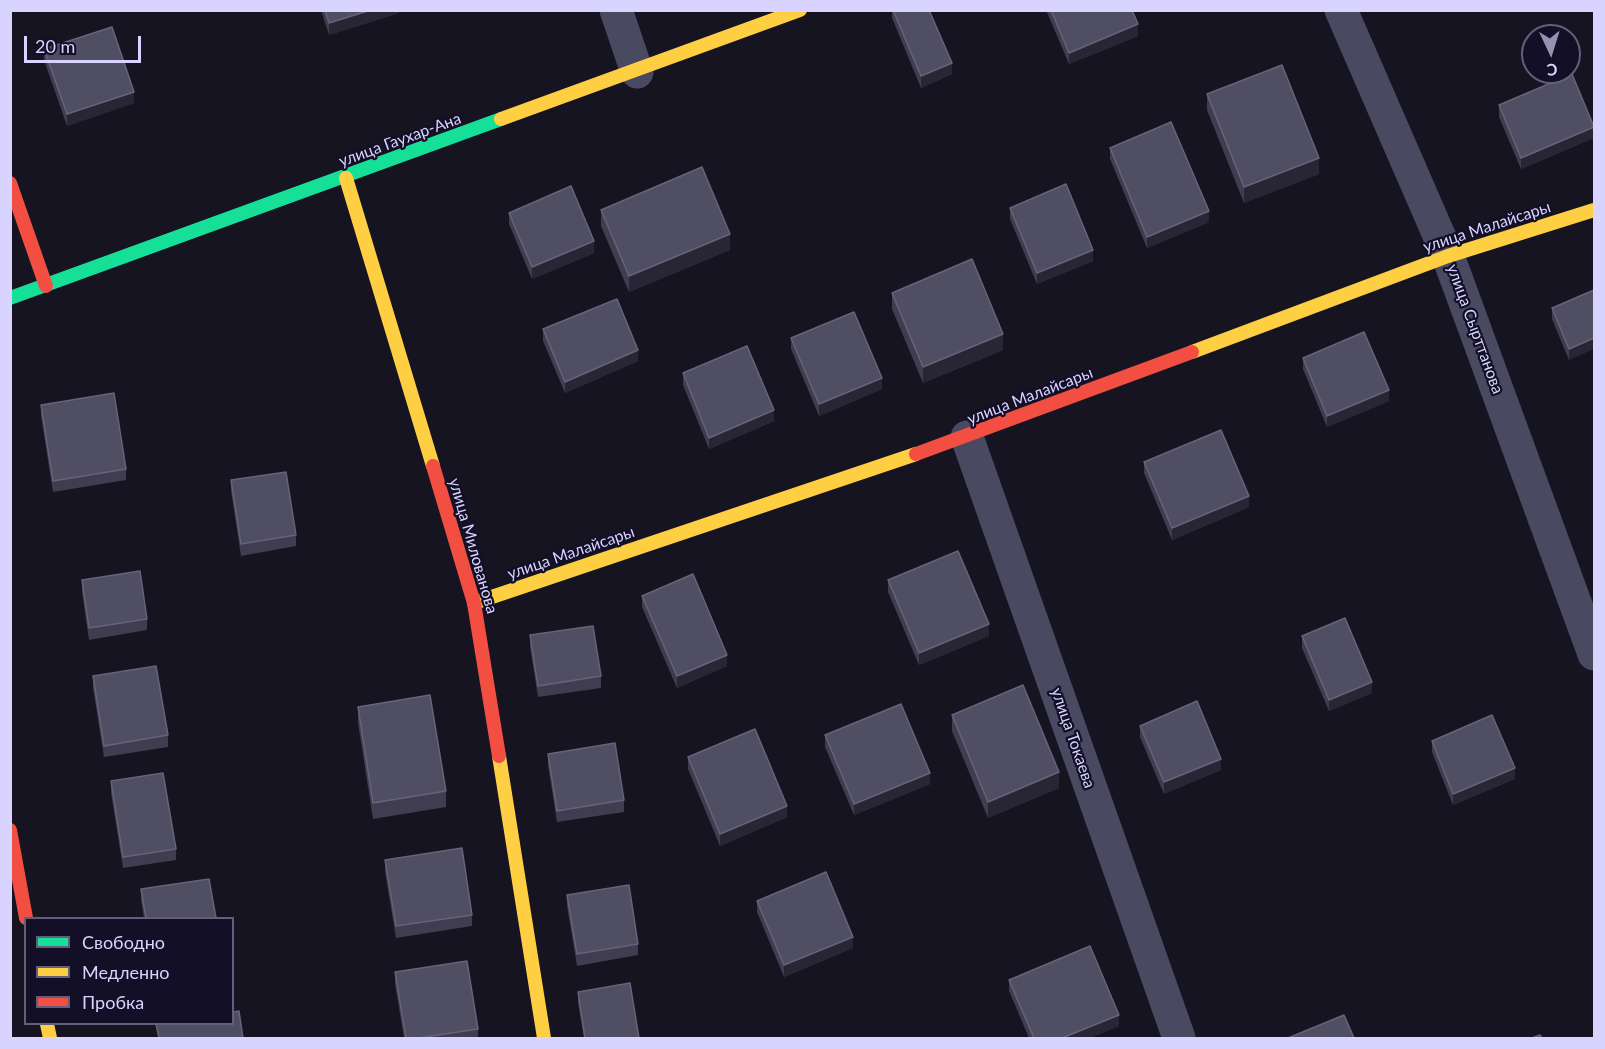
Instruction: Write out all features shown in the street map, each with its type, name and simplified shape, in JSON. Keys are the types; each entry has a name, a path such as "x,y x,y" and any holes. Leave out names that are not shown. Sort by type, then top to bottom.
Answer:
{"street":[{"path":"616,10 637,72"},
{"name":"улица Гаухар-Ана","path":"10,298 637,72 800,10"},
{"name":"улица Сырттанова","path":"1341,10 1448,256 1594,654"},
{"name":"улица Милованова","path":"346,177 474,603 544,1038"},
{"path":"10,183 46,286"},
{"name":"улица Малайсары","path":"474,603 967,437 1448,256 1594,210"},
{"name":"улица Токаева","path":"967,437 1179,1038"},
{"path":"10,830 26,917"}],"building":[{"path":"325,10 371,10 329,23"},
{"path":"893,10 929,10 952,63 921,76"},
{"path":"1051,10 1132,10 1138,24 1069,53"},
{"path":"112,27 134,92 67,114 44,49"},
{"path":"1282,65 1319,158 1244,187 1207,94"},
{"path":"1548,84 1576,84 1594,127 1521,158 1499,105"},
{"path":"1171,122 1209,211 1147,237 1110,148"},
{"path":"702,167 730,234 629,276 601,210"},
{"path":"1066,184 1093,250 1037,273 1010,208"},
{"path":"571,186 594,241 532,267 509,213"},
{"path":"972,259 1003,334 923,367 892,293"},
{"path":"1594,290 1594,338 1569,349 1552,308"},
{"path":"617,299 638,350 565,382 543,329"},
{"path":"854,312 882,378 819,404 791,338"},
{"path":"1364,332 1389,390 1327,416 1303,358"},
{"path":"747,346 774,410 709,438 683,373"},
{"path":"114,393 126,469 53,481 41,405"},
{"path":"1221,430 1249,496 1172,528 1144,462"},
{"path":"286,472 296,535 241,544 231,480"},
{"path":"958,551 989,624 919,653 888,580"},
{"path":"140,571 147,619 89,628 82,580"},
{"path":"693,574 727,655 677,676 642,596"},
{"path":"1345,618 1372,682 1329,700 1302,636"},
{"path":"593,626 601,676 538,686 530,635"},
{"path":"156,666 168,735 104,746 93,676"},
{"path":"1023,685 1059,772 988,802 952,715"},
{"path":"430,695 446,791 373,803 358,707"},
{"path":"1197,701 1221,759 1164,782 1140,726"},
{"path":"901,704 930,773 854,804 825,735"},
{"path":"1492,715 1515,768 1453,794 1432,741"},
{"path":"755,729 787,806 720,834 688,757"},
{"path":"615,743 624,800 557,811 548,754"},
{"path":"163,773 176,849 123,857 111,781"},
{"path":"462,848 472,915 396,926 385,860"},
{"path":"826,872 853,937 784,965 757,901"},
{"path":"209,879 216,917 146,917 141,889"},
{"path":"629,885 638,944 577,954 567,895"},
{"path":"1090,946 1119,1015 1062,1038 1034,1038 1009,980"},
{"path":"467,961 478,1029 406,1038 395,972"},
{"path":"630,983 639,1038 585,1038 578,992"},
{"path":"239,1011 243,1038 159,1038 156,1025 234,1025 234,1012"},
{"path":"1344,1015 1354,1038 1288,1038"}],"traffic: fast":[{"path":"10,298 501,119"}],"traffic: slow":[{"path":"501,119 800,10"},
{"path":"346,178 433,466"},
{"path":"1192,352 1448,256 1594,210"},
{"path":"474,603 916,454"},
{"path":"499,756 544,1038"},
{"path":"47,1025 50,1038"}],"traffic: jam":[{"path":"10,183 46,286"},
{"path":"916,454 1192,352"},
{"path":"433,466 474,603 499,756"},
{"path":"10,830 26,917"}]}
